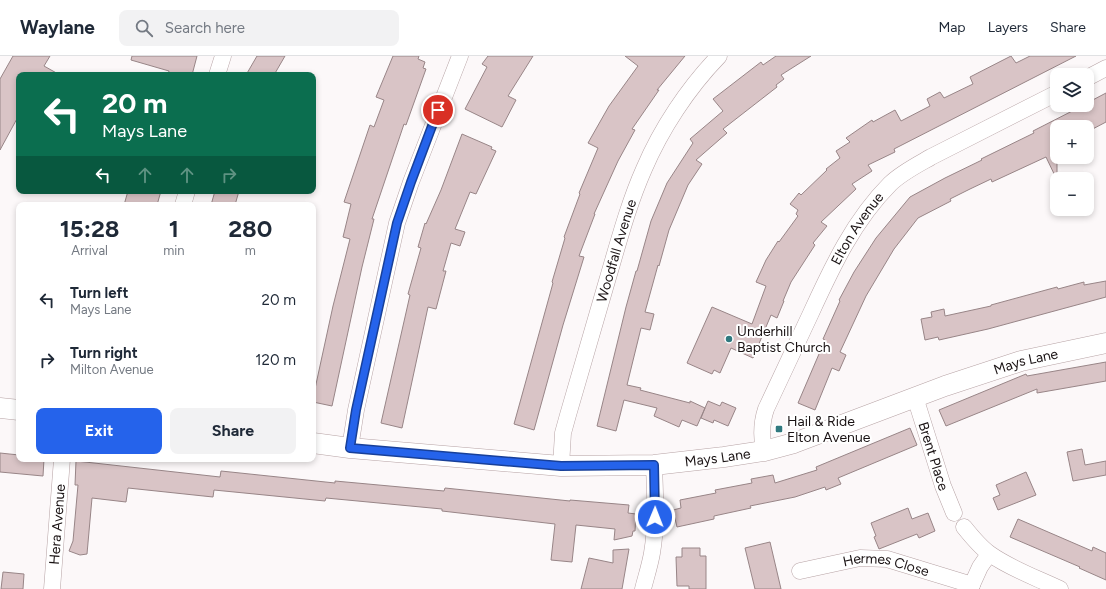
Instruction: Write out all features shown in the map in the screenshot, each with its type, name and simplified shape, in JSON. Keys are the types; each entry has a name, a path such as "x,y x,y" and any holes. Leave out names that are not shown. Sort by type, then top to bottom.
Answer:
{"street":[{"path":"218,72 223,56"},
{"path":"350,448 356,410 397,223 460,56"},
{"name":"Woodfall Avenue","path":"561,466 563,433 568,415 628,212 644,169 669,122 688,92 706,68 718,56"},
{"path":"1094,74 1106,68"},
{"name":"Elton Avenue","path":"764,451 761,429 766,409 830,272 851,235 870,208 891,183 911,169 931,157 1050,97"},
{"name":"Mays Lane","path":"316,443 350,448 561,466 654,465 764,451 801,441 983,373 1021,361 1106,343"},
{"name":"Brent Place","path":"915,398 943,486 954,513"},
{"path":"0,408 16,410"},
{"name":"Hera Avenue","path":"52,589 62,462"},
{"path":"643,589 652,553 656,504 654,465"},
{"path":"964,527 989,554 1060,589"},
{"path":"971,587 980,567 989,554"},
{"name":"Hermes Close","path":"800,571 860,558 886,559 971,587"}],"building":[{"path":"13,56 50,56 44,66 55,72 16,72 16,121 0,150 0,79"},
{"path":"132,56 197,56 193,72 169,72 131,60"},
{"path":"257,56 285,56 276,72 248,72"},
{"path":"393,56 419,56 418,59 425,62 423,68 426,69 406,125 404,124 372,219 374,219 332,406 316,403 316,384 333,306 350,239 343,237 351,204 344,202 370,125 374,127 384,100 376,97"},
{"path":"488,56 533,56 508,96 516,100 502,127 465,109 487,67 482,64"},
{"path":"625,56 685,56 657,90 659,90 632,129 635,130 618,161 594,214 579,256 584,257 563,325 534,430 514,424 553,283 552,282 565,238 564,237 580,194 579,193 598,148 588,143 609,106 638,66"},
{"path":"776,56 811,56 781,75 784,79 776,85 777,87 723,129 727,133 696,160 702,164 688,185 669,230 659,266 658,265 645,312 654,314 650,330 641,328 627,385 641,388 640,390 690,403 690,401 705,408 697,426 682,420 679,427 654,416 657,408 624,400 616,431 597,426 626,307 651,221 667,183 693,143 690,139 723,111 713,99 761,62 763,65"},
{"path":"1011,56 1016,63 1030,56 1076,56 894,149 895,152 868,165 872,171 852,184 856,189 821,222 827,226 813,243 815,245 791,282 777,318 771,315 753,358 731,348 720,373 714,370 712,374 687,363 712,307 752,324 766,286 756,282 766,260 778,241 779,242 798,216 796,214 798,210 790,204 799,193 801,195 827,170 826,169 840,158 836,151 850,142 846,138 872,120 873,122 895,110 901,121 930,106 927,99 940,92 944,98 973,84 970,77"},
{"path":"1106,93 1106,122 1094,128 1094,120 1055,120 1070,112 1094,112 1094,99"},
{"path":"1050,122 1050,164 1057,164 1057,172 1053,172 1046,157 992,182 991,179 970,189 950,199 951,201 918,218 894,249 866,296 840,352 846,355 839,371 832,368 815,410 798,403 825,340 823,339 840,301 839,300 854,272 876,238 910,197 982,160 981,159 1034,133 1033,131"},
{"path":"462,134 492,147 491,149 496,151 476,194 470,192 455,229 465,232 460,246 451,243 443,271 446,271 436,309 428,307 402,428 381,423 410,295 408,294 421,248 418,247 425,223 426,224 441,190"},
{"path":"127,194 160,194 158,202 125,202"},
{"path":"214,194 238,194 236,202 212,202"},
{"path":"1106,281 1106,297 988,329 939,340 938,337 925,340 921,319 932,317 931,312 944,309 945,316 991,306 1057,287 1058,289 1084,282 1084,285"},
{"path":"1106,362 1106,381 1037,393 1037,389 946,426 939,410 1026,374 1027,376"},
{"path":"708,401 720,406 722,402 736,408 728,426 714,420 713,423 701,418"},
{"path":"910,428 917,445 838,478 841,484 826,490 825,487 795,497 750,506 751,508 714,516 714,519 677,527 673,510 681,508 680,500 716,493 715,490 752,483 751,479 773,475 775,483 817,470 816,467"},
{"path":"1082,449 1085,465 1106,461 1106,475 1073,481 1067,452"},
{"path":"0,453 16,455 16,462 44,462 43,476 0,472"},
{"path":"76,462 85,462 220,477 221,471 335,483 335,481 444,491 445,488 570,501 629,505 628,513 636,514 635,531 633,531 632,536 614,540 615,529 576,525 572,562 551,560 555,524 442,511 442,509 326,498 325,501 214,490 213,497 128,488 126,502 92,498 87,554 80,555 69,551 73,541 78,485 75,485"},
{"path":"1026,472 1036,495 998,510 993,498 1000,495 996,485"},
{"path":"908,508 912,519 928,513 935,531 919,538 917,534 879,549 874,537 876,536 871,523"},
{"path":"1018,519 1092,551 1093,547 1106,553 1106,580 1079,568 1080,567 1010,537"},
{"path":"770,542 781,589 755,589 745,548"},
{"path":"682,548 700,548 700,556 706,556 706,589 689,589 689,586 677,586 676,557 682,557"},
{"path":"629,549 622,589 581,589 589,558 613,563 613,550"},
{"path":"3,572 24,574 23,589 1,589"}],"place":[{"name":"Underhill Baptist Church","path":"729,339"},
{"name":"Hail & Ride Elton Avenue","path":"779,429"}],"route":[{"path":"438,110 397,223 356,410 350,448 561,466 654,465 656,504 655,517"}]}
